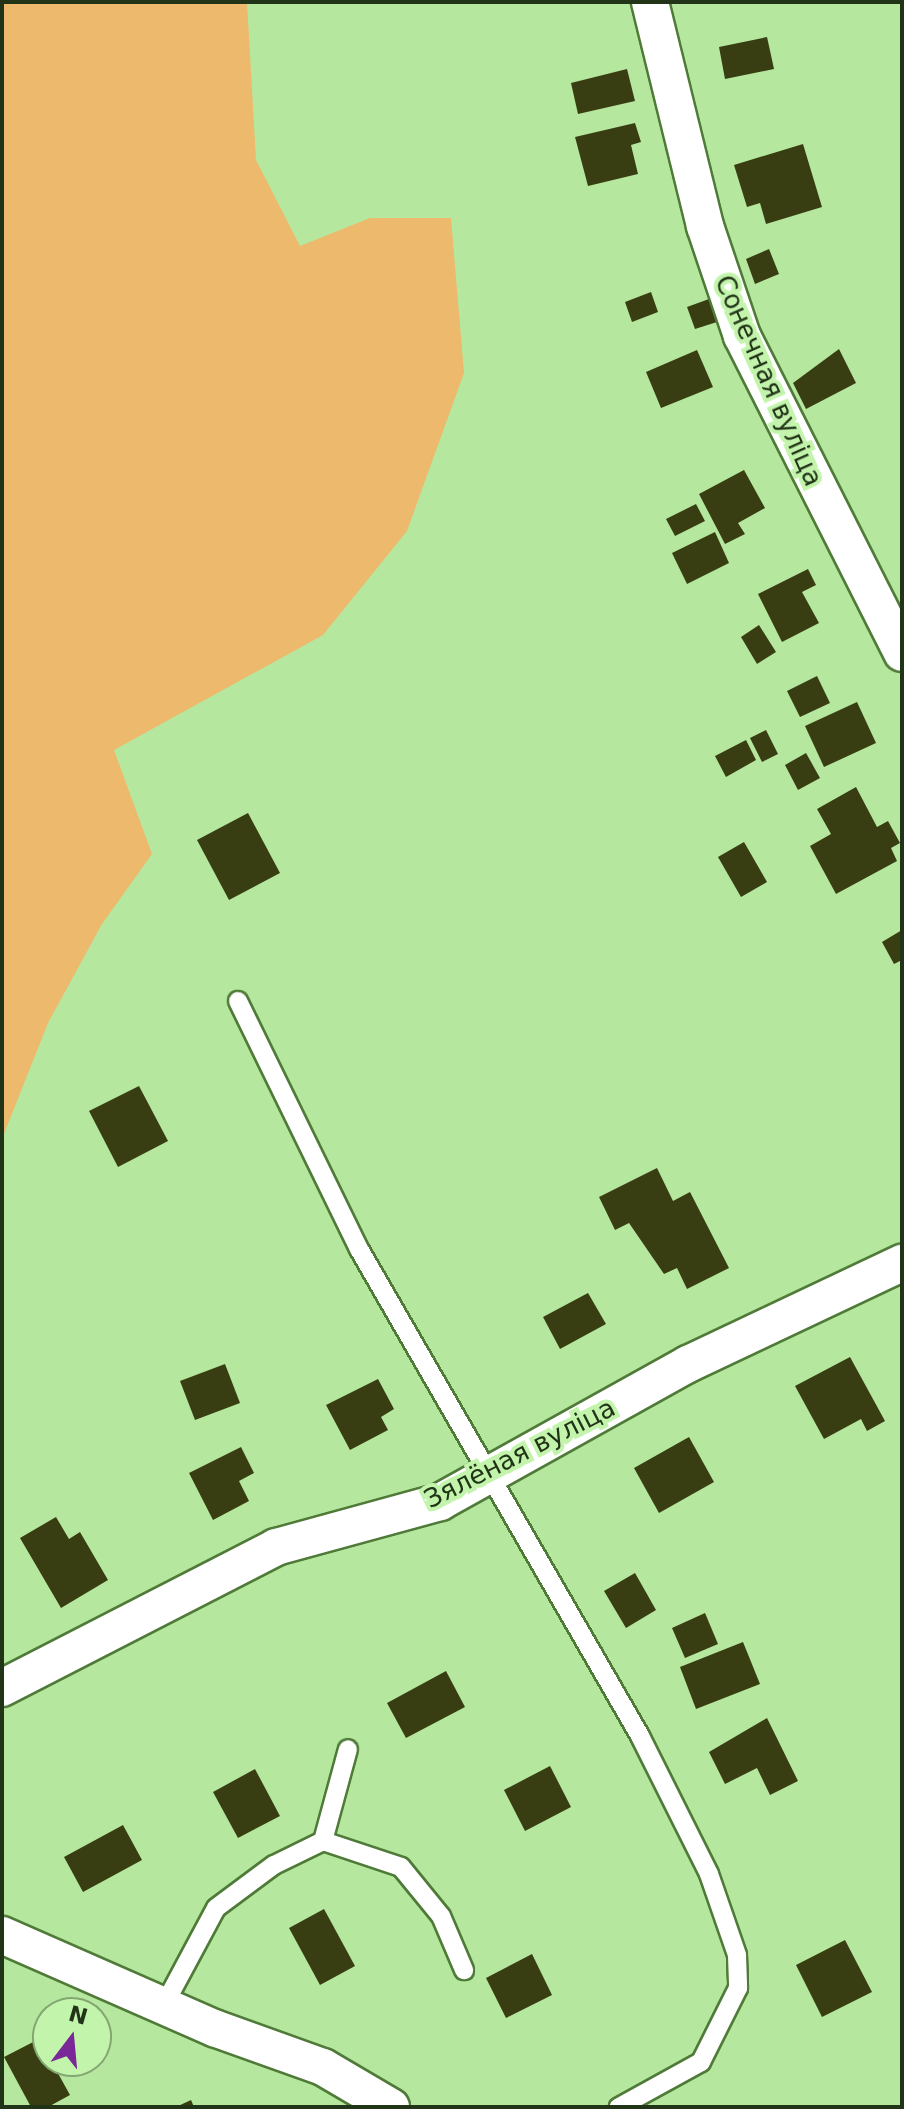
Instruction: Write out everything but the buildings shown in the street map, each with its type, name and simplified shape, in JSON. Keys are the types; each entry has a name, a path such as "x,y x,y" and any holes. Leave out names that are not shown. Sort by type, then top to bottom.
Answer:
{"street":[{"name":"Сонечная вуліца","path":"650,2 705,226 742,336 902,653"},
{"name":"Зялёная вуліца","path":"2,1688 276,1547 440,1502 688,1364 902,1263"},
{"path":"2,1935 163,2007 323,2067 391,2107"}],"lane":[{"path":"238,1001 359,1249 640,1736 709,1874 737,1955 738,1988 701,2062 619,2107"},
{"path":"323,1841 348,1749"},
{"path":"163,2007 216,1908 274,1865 323,1841 401,1867 441,1916 464,1970"}],"shaded area":[{"path":"2,2 247,2 256,160 300,246 370,218 451,218 464,373 407,531 323,635 114,750 152,854 102,924 48,1023 2,1139"}]}
